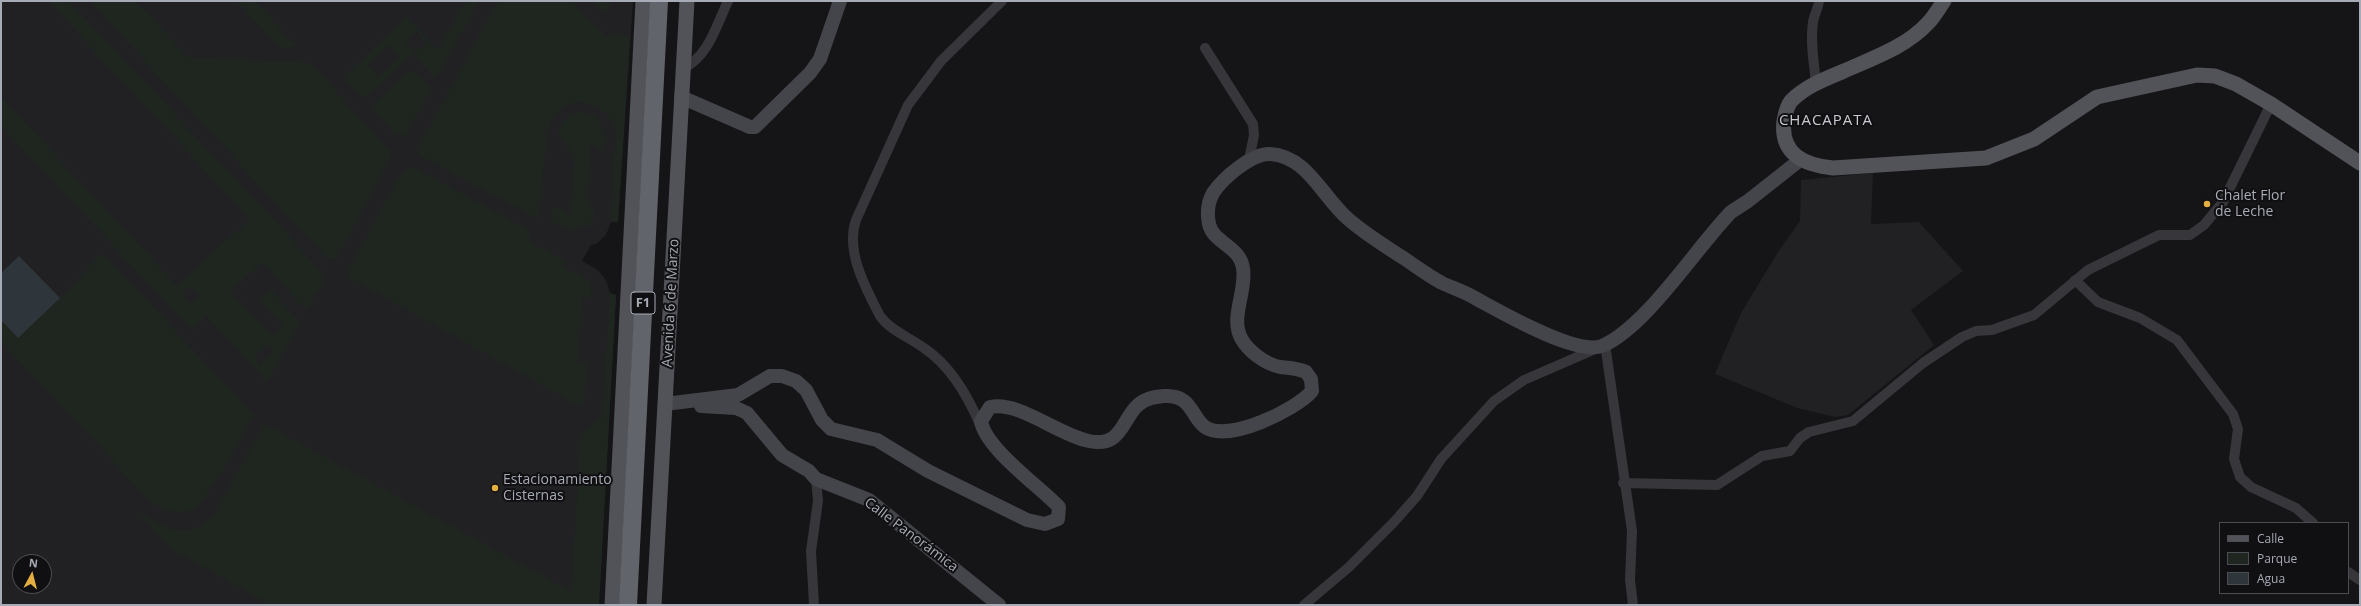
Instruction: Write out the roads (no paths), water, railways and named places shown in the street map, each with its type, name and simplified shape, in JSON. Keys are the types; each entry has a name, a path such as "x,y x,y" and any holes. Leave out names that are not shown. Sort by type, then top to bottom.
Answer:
{"highway":[{"name":"Avenida 6 de Marzo","path":"628,605 659,1"},
{"name":"Avenida 6 de Marzo","path":"640,605 670,1"}],"main road":[{"path":"612,605 643,1"},
{"name":"Avenida 6 de Marzo","path":"654,605 687,1"},
{"path":"1944,1 1928,23 1908,40 1884,54 1816,83 1790,102 1784,117 1783,131 1790,151 1800,160 1822,167 1833,168 1986,158 2034,138 2097,97 2197,74 2215,76 2229,81 2271,104 2360,163"}],"street":[{"path":"683,68 694,64 706,48 728,1"},
{"path":"682,97 750,127 756,127 810,73 820,59 840,1"},
{"path":"665,404 738,395 770,376 782,376 796,380 806,390 822,420 831,429 863,435 877,440 928,471 1027,520 1045,524 1058,519 1059,507 1005,457 982,429 969,399 942,364 925,348 886,324 880,316 853,252 852,237 856,220 908,105 941,61 1002,1"},
{"path":"1816,83 1812,42 1813,22 1818,13 1819,1"},
{"path":"1205,48 1253,124 1254,135 1248,160"},
{"path":"1623,483 1717,485 1762,456 1790,451 1800,438 1809,432 1853,421 1896,384 1942,349 1976,331 1992,330 2034,315 2088,270 2159,235 2190,235 2204,225 2223,202 2271,104"},
{"path":"982,429 980,421 990,407 1008,406 1062,432 1090,442 1103,441 1115,437 1124,428 1137,405 1148,398 1166,396 1180,399 1192,408 1204,426 1215,431 1234,429 1272,419 1304,400 1312,391 1311,380 1306,372 1266,362 1252,351 1241,338 1237,324 1244,285 1243,266 1239,256 1214,235 1209,224 1208,208 1213,193 1248,160 1268,154 1283,156 1308,172 1345,216 1370,237 1441,282 1474,297 1507,317 1565,342 1585,346 1602,346"},
{"path":"1304,605 1349,567 1394,522 1417,496 1442,459 1494,401 1524,380 1588,354 1613,340 1644,314 1731,212 1748,201 1800,160"},
{"path":"2075,280 2098,302 2140,318 2177,340 2233,414 2238,429 2234,459 2240,477 2251,487 2296,508 2312,522"},
{"path":"1602,346 1623,483 1632,531 1630,580 1633,605"},
{"name":"Calle Panorámica","path":"665,404 736,408 747,412 782,455 809,472 816,479 869,500 999,605"},
{"path":"814,605 811,551 818,501 816,479"},
{"path":"2349,573 2360,580"}],"water":[{"path":"19,256 60,298 18,338 1,320 1,273"}],"place":[{"name":"Chalet Flor de Leche","path":"2207,204"},
{"name":"Estacionamiento Cisternas","path":"495,488"}],"district":[{"name":"CHACAPATA","path":"1826,121"}]}
